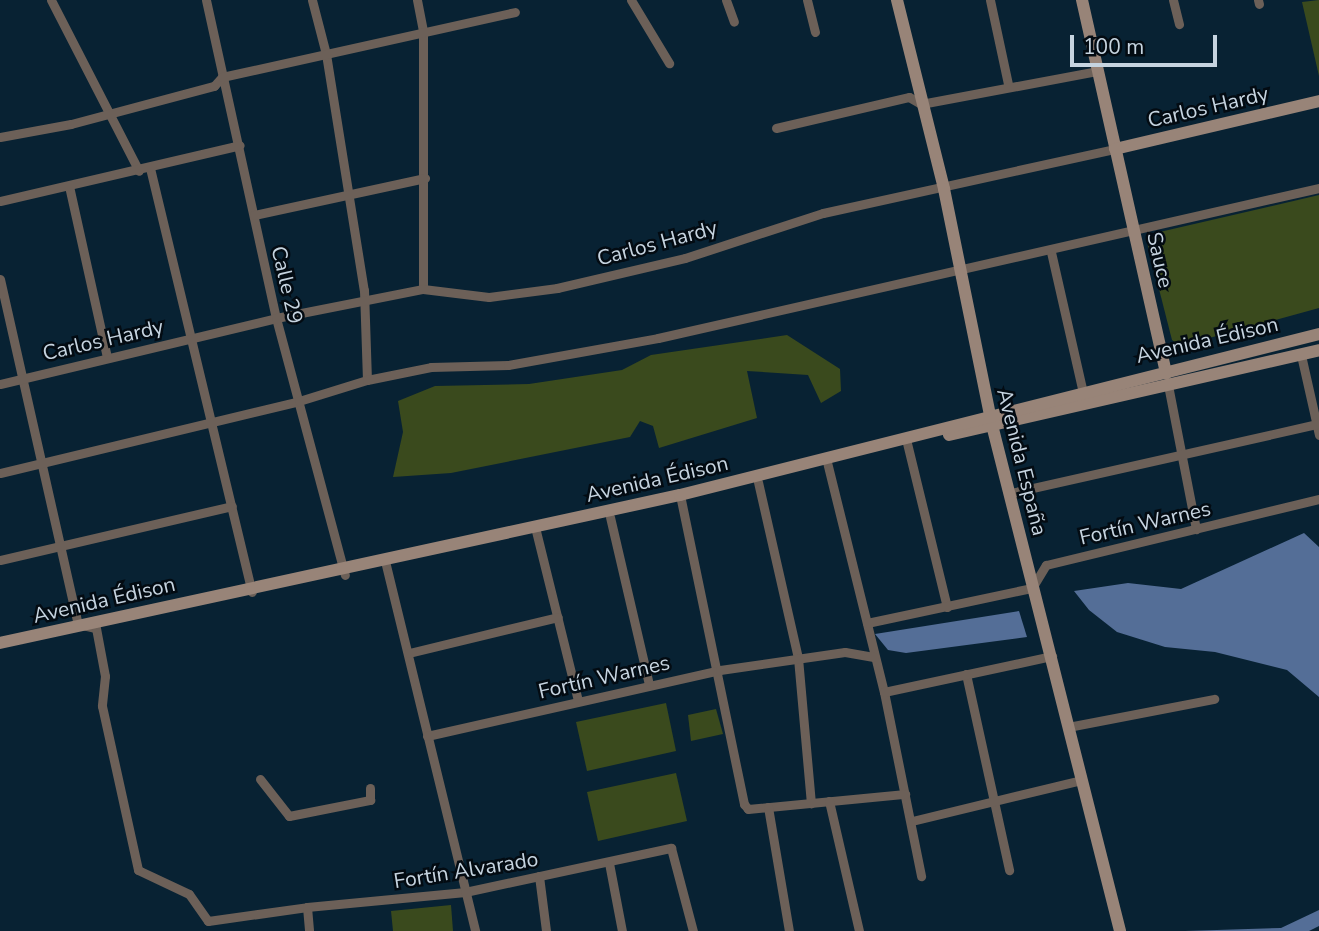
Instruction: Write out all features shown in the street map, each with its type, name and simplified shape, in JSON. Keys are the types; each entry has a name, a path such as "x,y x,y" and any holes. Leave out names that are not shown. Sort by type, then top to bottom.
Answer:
{"main road":[{"name":"Avenida España","path":"897,0 944,189 958,269 991,420 1120,931"},
{"name":"Sauce","path":"1082,0 1168,385"},
{"name":"Carlos Hardy","path":"1115,149 1319,101"},
{"name":"Avenida Édison","path":"0,643 78,624 386,564 536,531 907,442 1084,397 1164,369 1319,334"},
{"name":"Avenida Édison","path":"1084,397 1168,385 1319,351"},
{"name":"Avenida Édison","path":"536,531 610,517 680,497 758,482 827,460"},
{"name":"Avenida Édison","path":"0,649 251,590"}],"street":[{"path":"51,0 139,171"},
{"name":"Calle 29","path":"206,0 276,318 343,571"},
{"path":"312,0 326,54 365,301 367,380"},
{"path":"417,0 423,32 423,289"},
{"path":"631,0 669,63"},
{"path":"726,0 734,22"},
{"path":"807,0 815,32"},
{"path":"990,0 1008,84"},
{"path":"1173,0 1179,24"},
{"path":"0,137 214,86 222,77 515,12"},
{"path":"775,128 909,97 921,104 1008,84 1022,87 1098,71"},
{"path":"0,201 139,171 240,145"},
{"name":"Carlos Hardy","path":"0,384 276,318 423,289 489,297 557,288 685,258 823,213 944,189 1115,149"},
{"path":"150,168 194,339 251,590"},
{"path":"254,215 425,178"},
{"path":"69,186 107,358"},
{"path":"0,473 213,423 367,380 431,367 508,365 658,338 958,269 1051,253 1319,188"},
{"path":"1051,253 1084,397"},
{"path":"0,279 78,624 96,628"},
{"path":"1301,355 1319,435"},
{"name":"Sauce","path":"1168,385 1196,529"},
{"path":"1011,493 1317,424"},
{"path":"907,442 947,607"},
{"path":"827,460 884,692 921,876"},
{"path":"758,482 798,658 811,803"},
{"path":"680,497 720,670 748,808 905,794"},
{"name":"Fortín Warnes","path":"1032,588 1046,565 1319,499"},
{"path":"0,560 232,506"},
{"path":"610,517 649,684"},
{"path":"536,531 578,701"},
{"path":"386,564 475,931"},
{"path":"867,623 1032,588"},
{"path":"409,653 558,617"},
{"name":"Fortín Alvarado","path":"96,628 105,676 102,706 138,870 189,894 208,921 307,906 465,892 671,848 693,931"},
{"name":"Fortín Warnes","path":"427,736 720,670 845,652 874,657"},
{"path":"884,692 1052,656"},
{"path":"966,674 1009,870"},
{"path":"1068,727 1214,699"},
{"path":"260,779 289,816 370,800 370,788"},
{"path":"912,821 1082,780"},
{"path":"829,801 859,931"},
{"path":"768,807 789,931"},
{"path":"609,863 622,931"},
{"path":"539,876 547,931"},
{"path":"307,906 309,931"}],"green space":[{"path":"1319,0 1319,76 1302,2"},
{"path":"1319,195 1319,308 1180,346 1172,340 1147,242 1151,234"},
{"path":"787,335 840,369 841,391 821,403 808,375 747,371 757,418 659,448 653,426 640,421 630,437 451,473 393,477 403,432 398,401 435,386 529,384 622,370 651,355"},
{"path":"666,703 676,751 587,771 576,722"},
{"path":"716,709 723,734 691,741 688,715"},
{"path":"676,773 687,821 598,841 587,792"},
{"path":"451,905 453,931 393,931 391,911"}],"water":[{"path":"1304,533 1319,547 1319,697 1287,670 1215,652 1165,647 1117,632 1089,610 1074,591 1128,583 1181,589"},
{"path":"1019,611 1027,637 906,653 888,650 875,634"},
{"path":"1319,910 1319,926 1309,931 1185,931 1281,928"}]}
